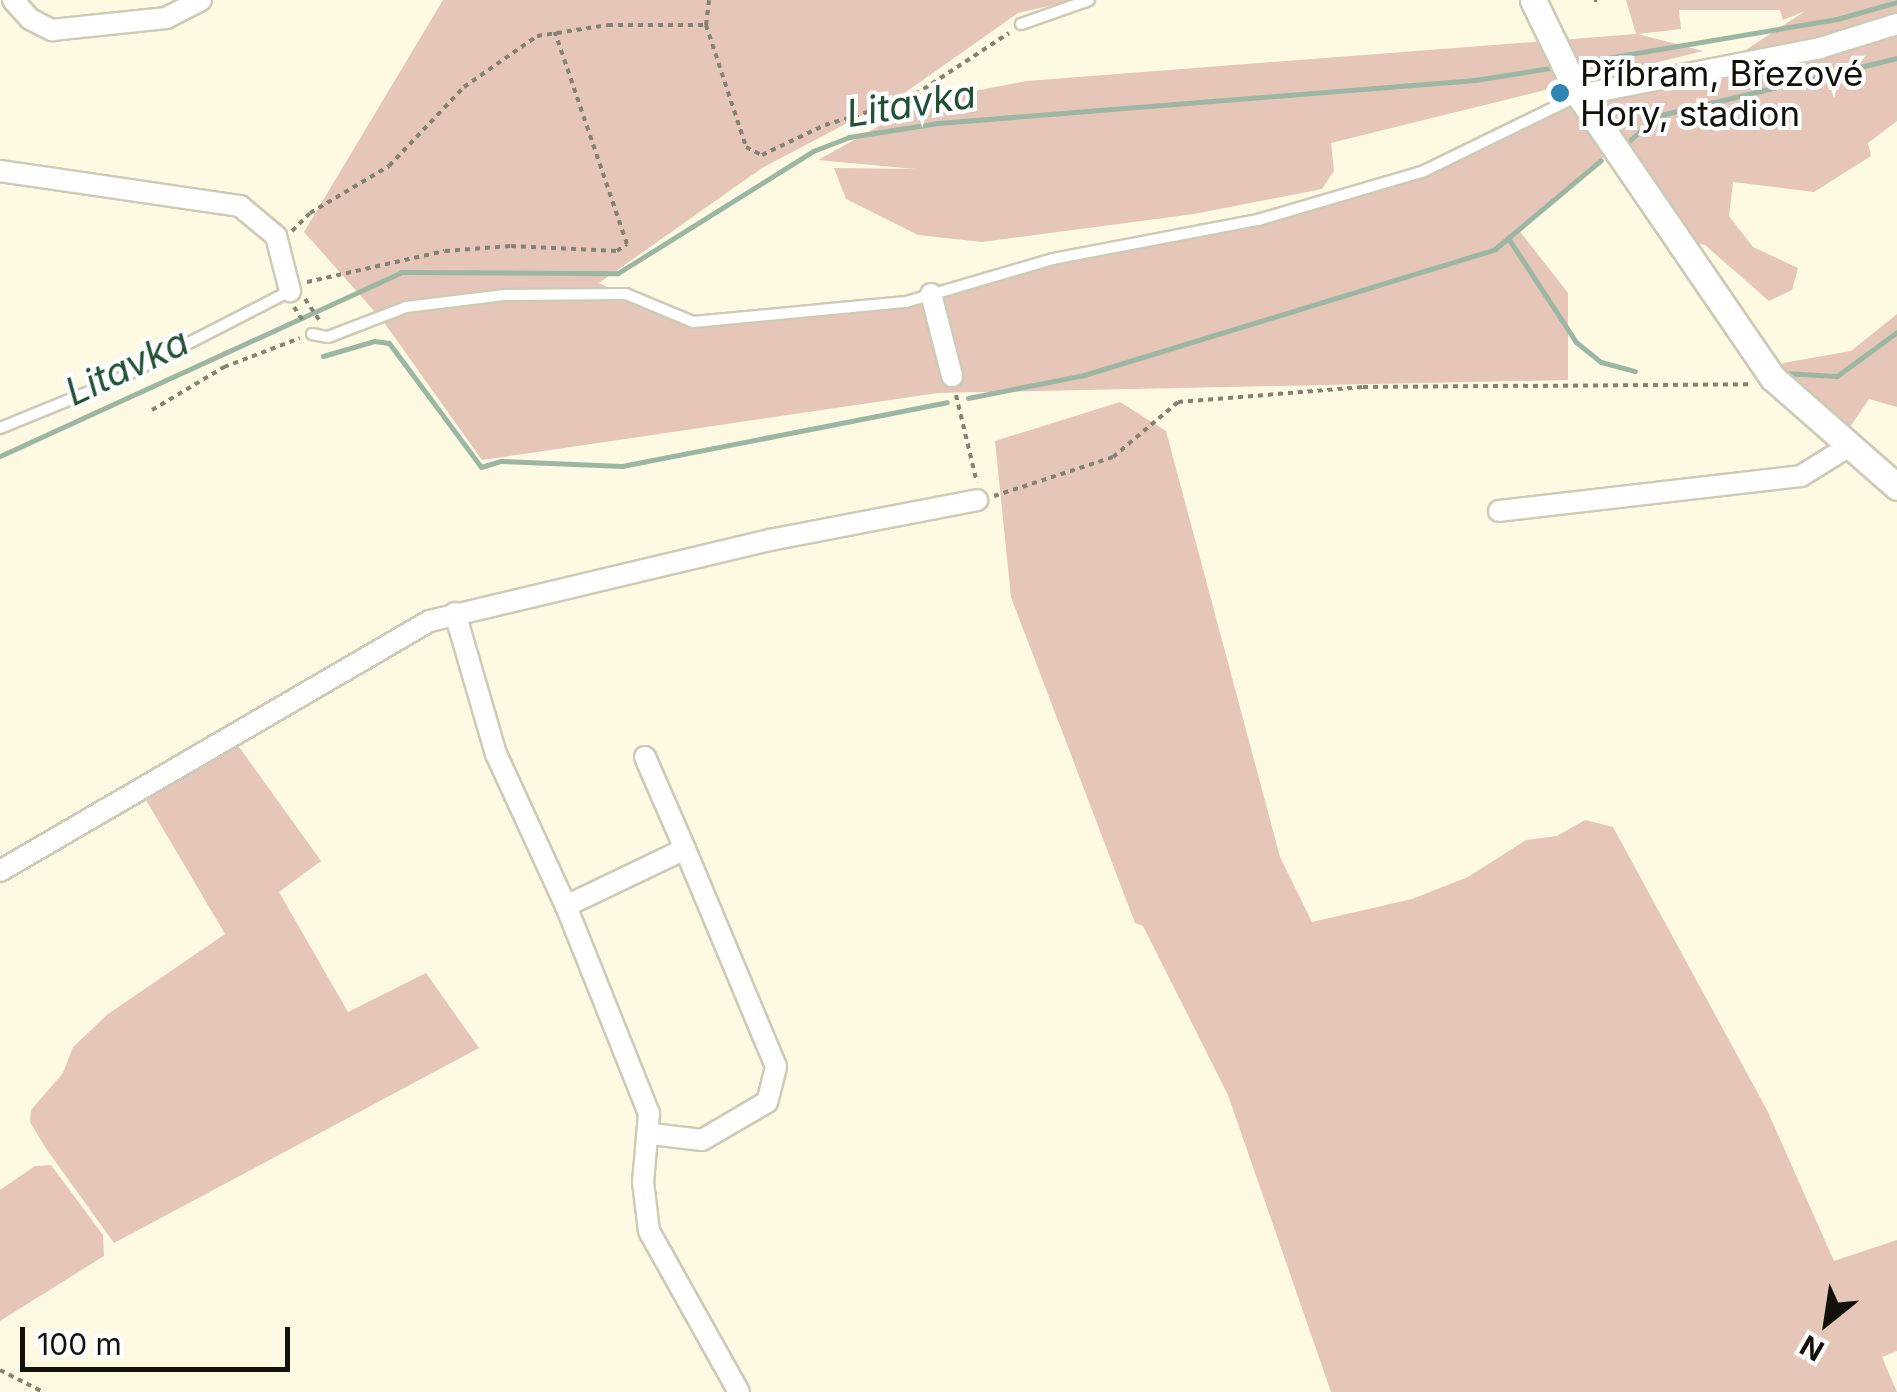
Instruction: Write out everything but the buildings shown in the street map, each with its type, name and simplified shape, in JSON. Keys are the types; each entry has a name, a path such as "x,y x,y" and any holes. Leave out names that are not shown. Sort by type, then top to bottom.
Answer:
{"street":[{"path":"14,0 52,30 166,18 201,0"},
{"path":"1533,0 1574,88 1773,378 1846,448 1897,487"},
{"path":"1574,88 1820,48 1897,24"},
{"path":"0,171 240,206 276,236 289,291"},
{"path":"931,294 952,376"},
{"path":"1499,511 1801,476 1846,448"},
{"path":"0,871 112,800 407,633 455,613 977,500"},
{"path":"455,613 496,754 566,906 649,1114 651,1134 643,1182 649,1230 739,1392"},
{"path":"645,756 778,1080 767,1102 702,1140 651,1134"},
{"path":"566,906 685,850"}],"lane":[{"path":"1021,24 1089,0"},
{"path":"312,334 328,337 406,307 504,295 626,294 693,322 906,302 1053,259 1258,220 1424,172 1574,88"},
{"path":"0,428 115,381 289,291"}],"path":[{"path":"709,0 706,25 746,147 762,155 825,125 924,92 1021,24"},
{"path":"276,236 390,166 464,87 510,51 554,32 706,25"},
{"path":"152,410 224,367 312,334 289,291 445,251 511,246 617,251 627,244 554,32"},
{"path":"309,302 319,321"},
{"path":"960,408 977,500 1114,458 1178,402 1362,388 1746,385 1773,378"},
{"path":"0,1370 44,1392"}],"shaded area":[{"path":"443,0 1076,0 1018,13 906,92 762,168 599,283 688,325 906,305 966,283 1258,225 1438,170 1529,121 1579,105 1610,152 1518,229 1568,293 1568,380 938,393 482,460 383,321 304,232"},
{"path":"1626,0 1897,0 1897,121 1868,143 1871,156 1814,192 1733,182 1729,216 1753,247 1798,268 1792,290 1769,301 1705,245 1673,237 1585,107 1712,72 1805,11 1783,20 1780,10 1679,10 1681,29 1638,34 1703,51 1331,143 1334,171 1322,189 1194,214 982,242 918,235 846,199 834,168 915,169 818,160 926,100 1027,81 1636,34"},
{"path":"1897,314 1897,407 1869,399 1844,436 1775,392 1783,363 1851,351"},
{"path":"1120,402 1166,431 1280,857 1312,922 1412,899 1468,877 1526,840 1557,836 1585,820 1613,827 1767,1110 1834,1261 1897,1240 1897,1351 1882,1357 1897,1392 1331,1392 1228,1095 1143,926 1135,923 1011,597 995,441"},
{"path":"237,744 321,861 279,892 348,1012 426,973 479,1048 114,1243 45,1147 30,1122 31,1110 63,1073 73,1047 108,1014 225,934 146,800"},
{"path":"51,1165 103,1235 104,1256 0,1321 0,1190 35,1166"}],"waterway":[{"name":"Litavka","path":"1571,64 1837,19 1897,2"},
{"path":"1628,142 1657,116 1897,58"},
{"name":"Litavka","path":"0,456 401,272 618,273 813,151 849,137 938,123 1475,80 1556,67"},
{"path":"968,398 1084,375 1495,249 1601,160"},
{"path":"1508,238 1576,342 1601,362 1635,371"},
{"path":"1782,373 1837,376 1897,332"},
{"path":"323,356 374,341 389,343 481,467 501,461 622,466 947,402"}],"place":[{"name":"Příbram, Březové Hory, stadion","path":"1560,93"}]}
